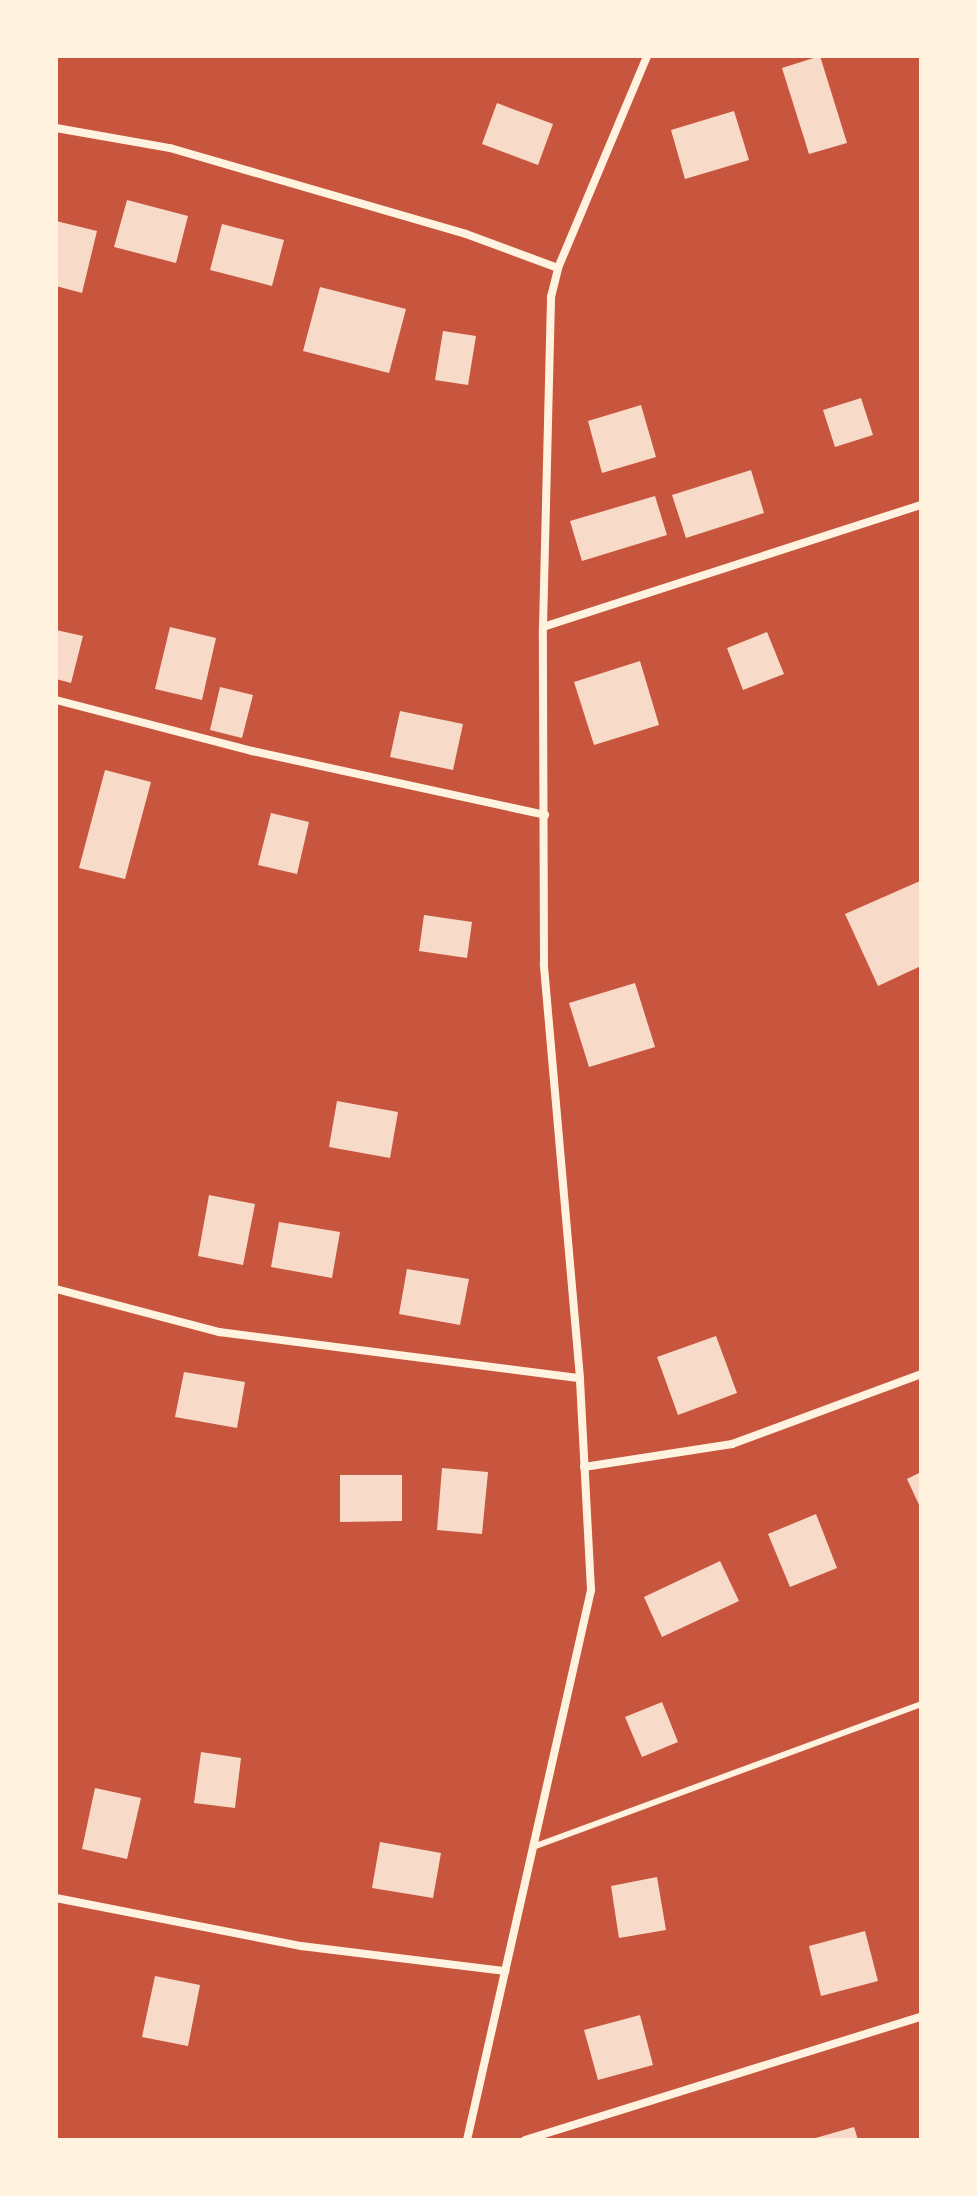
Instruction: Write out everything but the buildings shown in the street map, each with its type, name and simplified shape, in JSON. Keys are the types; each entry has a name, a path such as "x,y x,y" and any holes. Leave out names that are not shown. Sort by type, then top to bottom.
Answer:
{"street":[{"path":"467,2140 591,1590 580,1378 544,964 543,627 551,297 558,268 647,56"},
{"path":"56,128 170,148 466,234 558,268"},
{"path":"543,627 921,505"},
{"path":"56,700 252,751 545,815"},
{"path":"56,1289 219,1332 580,1378"},
{"path":"584,1467 732,1444 921,1374"},
{"path":"56,1898 301,1946 505,1971"},
{"path":"525,2140 921,2017"}],"lane":[{"path":"533,1847 921,1704"}]}
